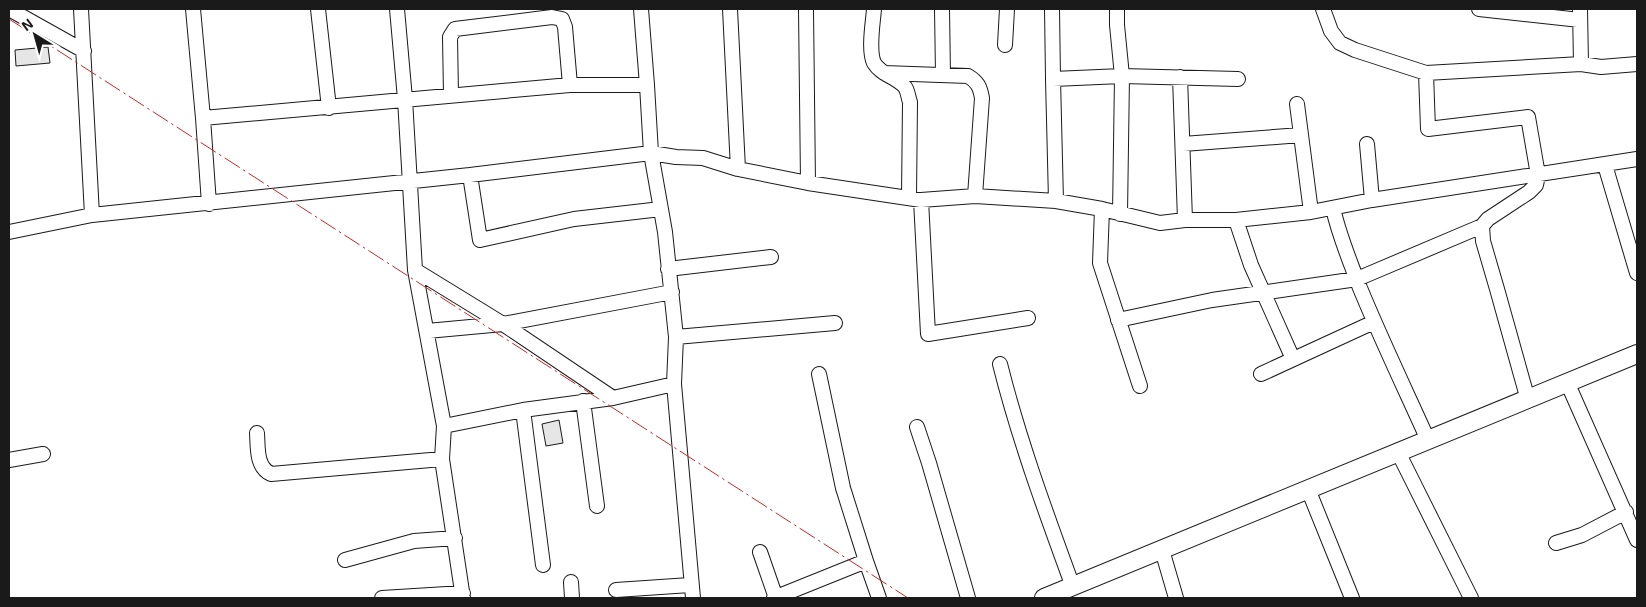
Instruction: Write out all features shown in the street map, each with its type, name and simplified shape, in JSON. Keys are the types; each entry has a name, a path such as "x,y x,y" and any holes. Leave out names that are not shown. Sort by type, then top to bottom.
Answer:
{"main road":[{"path":"1044,598 1637,354"}],"street":[{"path":"9,9 84,51"},
{"path":"82,9 92,216"},
{"path":"193,9 209,204"},
{"path":"318,9 329,108"},
{"path":"382,598 463,596 442,459 444,426 415,270 405,99 397,9"},
{"path":"616,590 692,592 674,384 676,337 672,292 661,209 651,153 640,9"},
{"path":"730,9 738,169"},
{"path":"806,9 808,183"},
{"path":"874,9 871,46 874,63 884,73 906,88 910,102 915,199 928,334 1028,318"},
{"path":"942,9 942,75"},
{"path":"1005,44 1007,9"},
{"path":"1052,9 1056,201"},
{"path":"1118,9 1117,25 1122,76 1120,214"},
{"path":"1323,9 1331,31 1340,43 1355,50 1426,73 1581,64 1601,66 1637,64"},
{"path":"1479,9 1580,14 1581,64"},
{"path":"451,95 450,37 455,29 552,17 562,14 565,27 570,85"},
{"path":"884,73 968,76 980,86 982,98 975,196"},
{"path":"1118,320 1212,300 1357,279 1482,226 1488,218 1529,192 1536,185 1538,175 1528,117 1428,129 1426,73"},
{"path":"1054,79 1122,76 1238,79"},
{"path":"1180,77 1185,220"},
{"path":"203,118 570,85 647,85"},
{"path":"1297,104 1311,212"},
{"path":"1183,144 1301,135"},
{"path":"1367,144 1372,200"},
{"path":"9,232 92,216 410,182 651,153 676,157 703,158 738,169 808,183 915,199 975,196 1056,201 1102,209 1160,223 1185,220 1236,220 1311,212 1372,200 1637,159"},
{"path":"1605,165 1637,273"},
{"path":"470,175 480,240 574,219 661,209"},
{"path":"1333,208 1338,231 1374,322 1428,440"},
{"path":"1102,209 1100,263 1140,386"},
{"path":"1236,220 1251,265 1293,359"},
{"path":"1482,226 1482,241 1528,400"},
{"path":"668,269 771,257"},
{"path":"415,270 503,324 613,398"},
{"path":"427,332 503,324 672,292"},
{"path":"1261,374 1374,322"},
{"path":"676,337 835,323"},
{"path":"1000,364 1011,410 1072,587"},
{"path":"819,374 842,488 879,598"},
{"path":"1567,382 1637,540"},
{"path":"444,426 523,410 613,398 674,384"},
{"path":"583,401 597,506"},
{"path":"523,410 543,565"},
{"path":"916,427 929,463 968,598"},
{"path":"257,434 262,468 271,474 442,459"},
{"path":"1398,452 1471,598"},
{"path":"9,460 44,454"},
{"path":"1308,489 1352,598"},
{"path":"1556,543 1582,535 1626,512"},
{"path":"345,560 414,541 455,538"},
{"path":"1162,550 1176,598"},
{"path":"760,552 775,598 866,561"},
{"path":"571,582 572,598"}],"building":[{"path":"48,47 50,63 16,66 15,50"},
{"path":"559,420 563,443 546,446 542,424"}],"power":[{"path":"9,19 908,598"}]}
